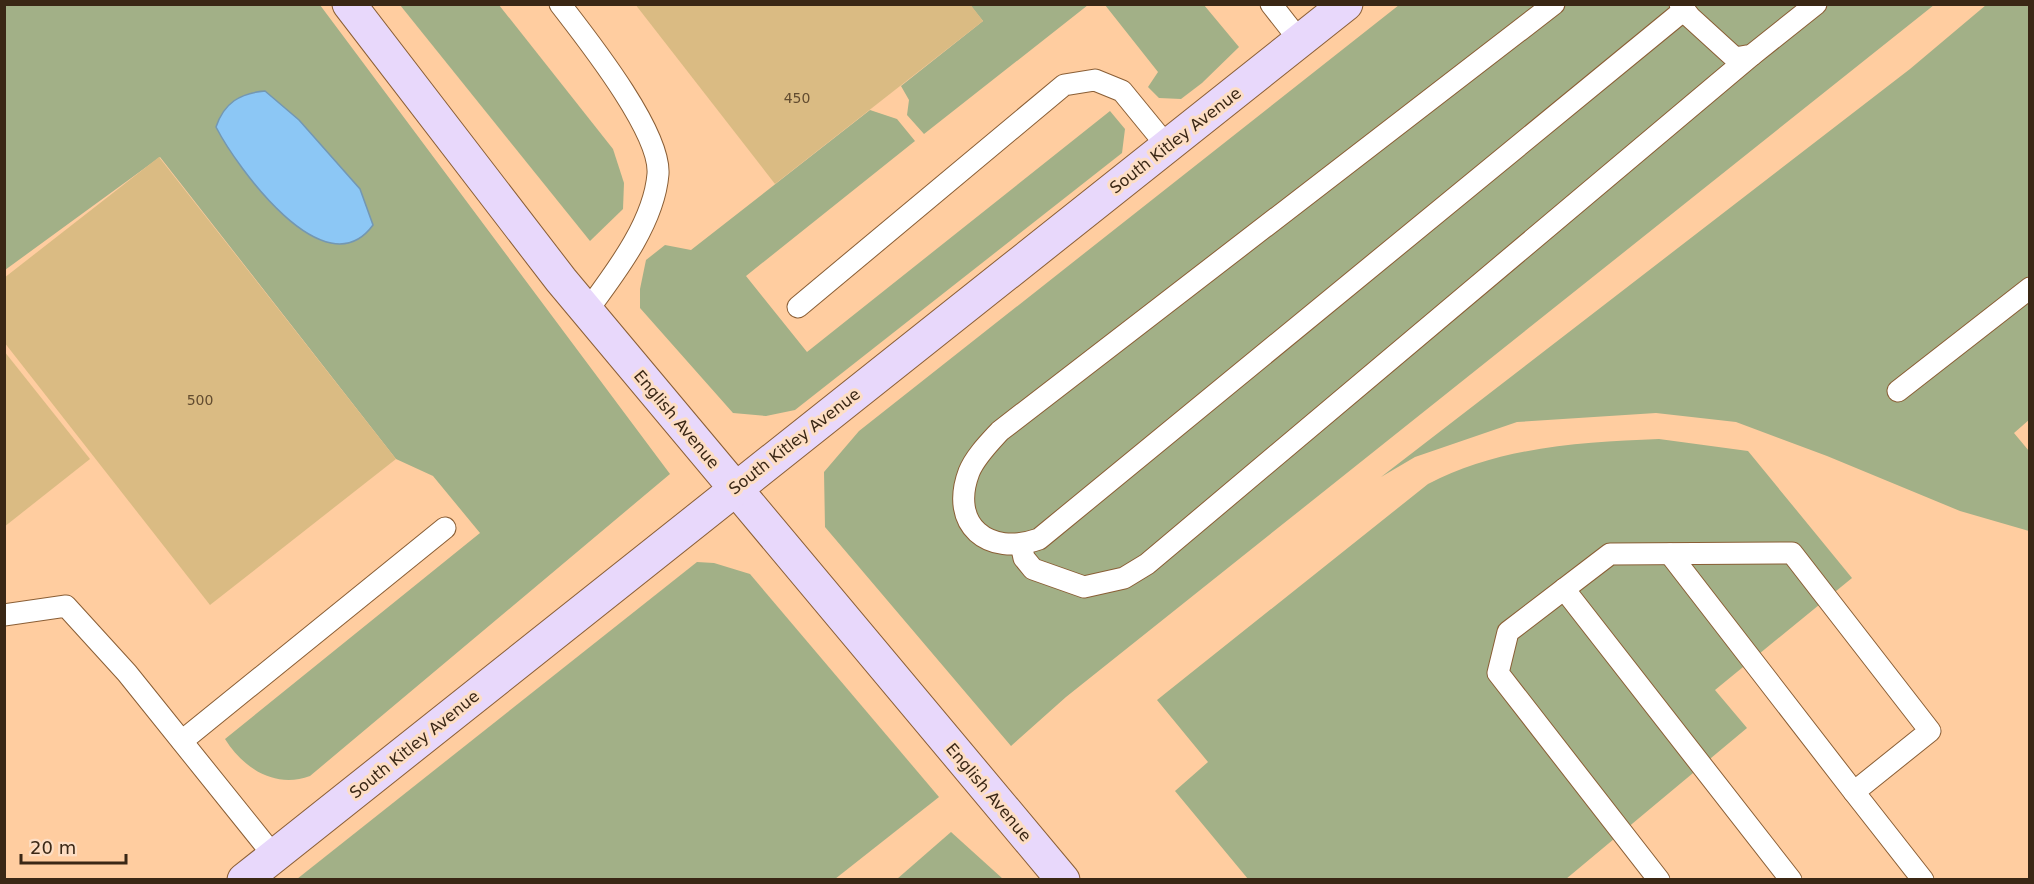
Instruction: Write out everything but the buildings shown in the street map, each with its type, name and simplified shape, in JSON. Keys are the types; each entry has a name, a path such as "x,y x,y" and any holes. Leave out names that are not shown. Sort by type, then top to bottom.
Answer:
{"street":[{"name":"English Avenue","path":"349,4 587,311 1063,879"},
{"name":"South Kitley Avenue","path":"244,879 1346,4"}],"lane":[{"path":"561,4 592,45 652,140 658,172 651,204 624,260 587,311"},
{"path":"1271,4 1300,41"},
{"path":"1554,4 1000,431 970,470 963,493 970,524 982,537 1000,546 1039,539 1682,7 1734,58 1752,55"},
{"path":"1021,544 1024,558 1033,569 1084,587 1124,578 1147,564 1752,55 1816,4"},
{"path":"798,307 1064,85 1095,80 1122,91 1167,146"},
{"path":"1898,391 2030,288"},
{"path":"182,741 445,528"},
{"path":"1659,879 1498,673 1508,633 1610,554 1792,553 1930,731 1854,792"},
{"path":"1670,554 1923,879"},
{"path":"1564,589 1791,879"},
{"path":"4,615 66,606 127,673 274,856"}],"green space":[{"path":"5,5 320,5 670,474 310,776 284,780 272,778 241,759 225,739 480,533 433,476 396,459 160,157 5,270"},
{"path":"400,5 499,5 613,149 624,183 623,209 590,241"},
{"path":"970,5 1088,5 924,134 907,115 909,100 901,86 983,21"},
{"path":"1105,5 1204,5 1239,47 1202,83 1181,99 1159,98 1148,87 1158,72"},
{"path":"1399,5 1934,5 1066,697 1011,746 825,527 824,472 859,431"},
{"path":"1986,5 2029,5 2030,419 2014,433 2029,451 2029,531 1960,511 1827,456 1736,422 1656,413 1517,422 1415,457 1381,477 1910,69"},
{"path":"870,110 897,119 915,141 746,276 807,352 1110,111 1125,129 1122,153 795,410 766,416 733,413 640,308 640,289 646,260 665,245 691,250"},
{"path":"1659,439 1748,451 1852,578 1715,690 1747,728 1566,879 1248,879 1175,791 1208,762 1157,700 1428,484 1455,472 1511,454 1570,445"},
{"path":"697,562 714,563 750,574 939,797 835,879 297,879"},
{"path":"951,832 1003,879 897,879"}],"water":[{"path":"265,91 299,120 360,189 373,225 353,241 331,243 308,233 284,215 242,168 216,127 228,106 234,101 248,94"}]}
